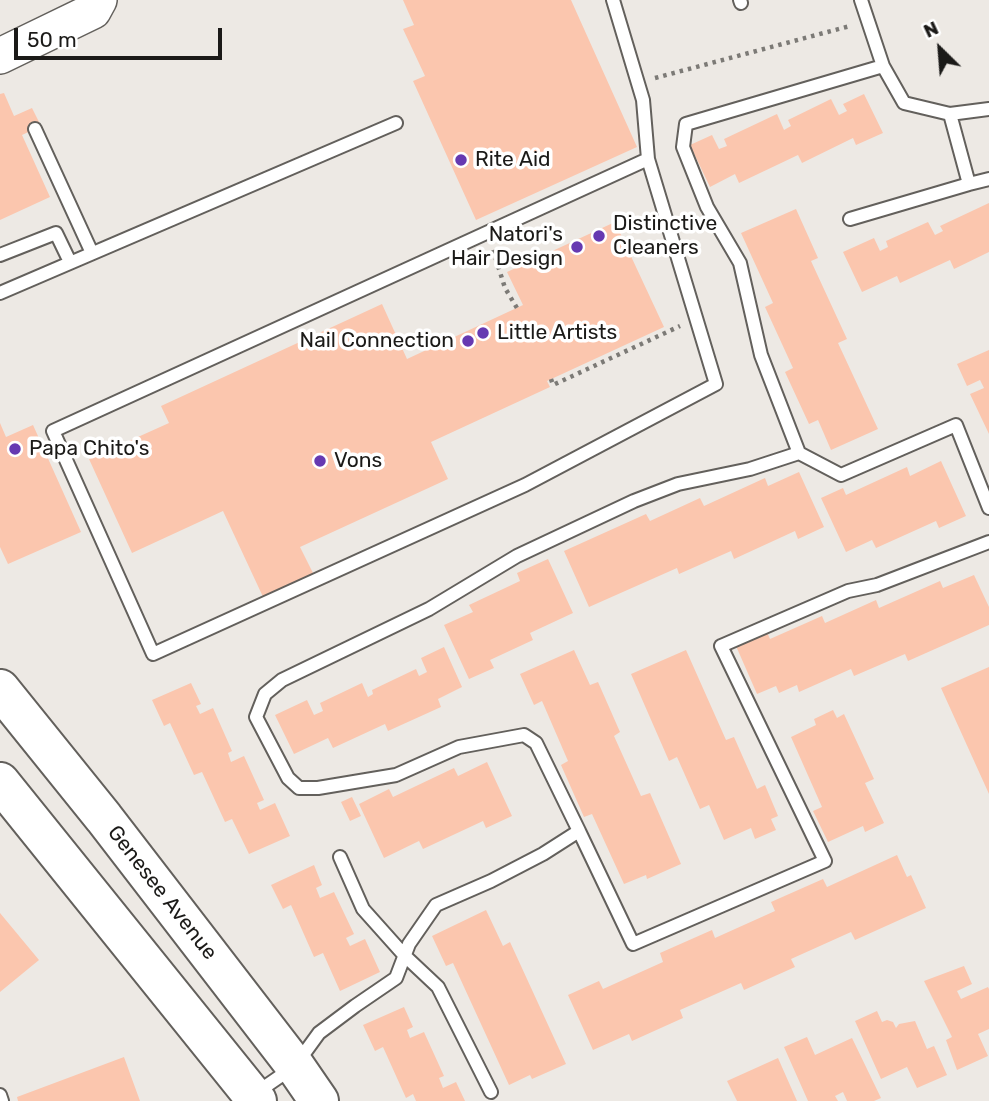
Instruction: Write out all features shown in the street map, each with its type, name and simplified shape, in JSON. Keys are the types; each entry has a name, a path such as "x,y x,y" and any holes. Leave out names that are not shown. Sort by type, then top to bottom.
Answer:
{"main road":[{"path":"0,56 93,11 99,0"},
{"name":"Genesee Avenue","path":"0,688 104,818 319,1101"},
{"path":"0,782 255,1098"}],"lane":[{"path":"613,0 643,100 648,159 716,384 525,485 153,654 53,431 648,159"},
{"path":"861,0 883,66 904,103 950,114 989,109"},
{"path":"883,66 686,124 683,148 707,206 740,263 761,355 799,453 841,475 956,425 989,508"},
{"path":"950,114 969,184"},
{"path":"0,293 396,123"},
{"path":"35,129 92,253"},
{"path":"850,219 989,179"},
{"path":"0,255 56,233 70,262"},
{"path":"799,453 750,469 678,484 634,501 517,556 429,610 282,680 265,694 256,717 288,778 299,788 318,788 396,775 459,747 524,735 536,743 633,944 825,861 721,646 848,591 877,585 989,542"},
{"path":"255,1098 295,1066 319,1033 396,978 409,944 436,905 491,881 579,831"},
{"path":"340,857 363,909 405,956 438,987 491,1092"},
{"path":"0,1095 2,1101"}],"path":[{"path":"637,83 867,22"},
{"path":"486,233 505,288 517,308"},
{"path":"551,379 553,385 696,318"}],"building":[{"path":"403,0 571,0 637,147 476,220 413,81 425,76 403,29 414,25"},
{"path":"4,93 14,116 32,108 41,126 22,135 50,197 0,220 0,94"},
{"path":"864,94 883,133 856,145 853,138 802,163 798,155 739,183 735,174 710,187 690,145 712,135 719,149 727,146 724,139 777,114 784,130 791,126 788,120 831,99 839,115 847,111 843,104"},
{"path":"989,203 989,252 954,269 950,260 900,283 897,276 862,292 843,252 874,238 880,251 888,247 886,241 928,222 935,235 943,231 940,226"},
{"path":"796,209 818,258 811,261 847,339 838,343 878,429 831,450 818,420 809,424 785,372 793,368 765,307 773,303 741,233"},
{"path":"615,222 664,327 547,381 550,387 431,442 448,479 300,547 314,575 264,599 223,511 132,553 89,459 169,423 161,406 382,304 407,359 523,305 507,272"},
{"path":"989,350 989,434 970,394 984,388 980,380 967,386 957,364"},
{"path":"0,423 6,437 33,425 81,532 8,564 0,547"},
{"path":"941,461 966,516 939,528 936,521 876,548 872,540 846,552 821,498 843,488 846,495 907,467 910,476"},
{"path":"799,472 824,527 798,539 795,531 734,559 731,551 679,574 677,568 589,607 564,551 646,514 650,521 700,498 704,506 765,478 768,486"},
{"path":"548,559 573,613 530,633 533,640 490,660 494,668 469,679 444,625 473,612 469,605 520,581 517,573"},
{"path":"974,575 989,607 989,625 908,661 905,654 854,676 851,669 799,692 797,685 779,693 776,686 757,694 736,646 767,632 770,639 822,616 825,623 876,600 879,608 940,581 943,588"},
{"path":"444,647 462,687 438,699 441,707 388,731 385,724 333,748 328,738 294,754 275,715 307,700 314,715 323,711 320,703 362,683 368,697 373,694 372,690 416,669 419,676 427,672 421,658"},
{"path":"574,650 590,685 598,682 620,732 614,736 641,796 650,793 681,864 647,879 646,875 624,884 592,814 584,817 561,765 568,761 542,701 534,705 520,674"},
{"path":"686,650 726,740 734,737 757,789 765,785 778,816 771,819 776,830 755,839 751,828 724,840 709,805 700,809 677,757 669,761 631,674"},
{"path":"989,667 989,794 941,688"},
{"path":"191,683 201,704 196,706 200,714 213,708 232,751 228,753 231,762 244,756 264,800 257,803 260,810 275,803 290,836 249,854 232,819 225,822 202,772 194,775 170,723 164,726 152,700"},
{"path":"833,710 837,718 844,714 874,779 865,783 884,823 865,832 863,826 828,842 813,811 822,807 791,737 816,725 814,719"},
{"path":"487,762 512,816 486,828 483,821 423,849 419,841 384,858 359,804 389,789 393,797 454,768 458,776"},
{"path":"352,797 361,816 350,821 341,802"},
{"path":"897,855 907,877 911,875 926,908 855,940 851,932 791,959 795,967 744,990 741,983 680,1010 683,1018 632,1041 629,1034 593,1050 568,995 599,981 603,989 663,962 660,953 712,930 715,938 775,911 771,902 823,879 827,887"},
{"path":"314,865 322,885 316,888 320,898 334,892 354,934 346,938 350,946 365,939 380,972 340,991 323,953 314,957 291,905 283,909 271,885"},
{"path":"486,910 503,946 510,942 566,1064 532,1079 530,1075 509,1085 453,963 446,966 432,936"},
{"path":"0,913 39,960 0,992"},
{"path":"964,966 972,984 957,991 961,999 988,987 989,989 989,1029 978,1034 988,1056 957,1070 946,1040 952,1037 924,981"},
{"path":"404,1007 413,1027 407,1030 410,1038 424,1032 444,1076 439,1078 443,1088 456,1082 465,1101 416,1101 413,1094 406,1098 383,1047 375,1051 363,1025"},
{"path":"877,1011 882,1022 893,1022 896,1028 899,1024 915,1021 927,1049 934,1046 947,1075 917,1088 907,1067 881,1079 855,1021"},
{"path":"807,1037 815,1055 852,1038 881,1098 874,1101 847,1101 843,1092 835,1096 838,1101 808,1101 784,1047"},
{"path":"124,1057 140,1101 18,1101 17,1097"},
{"path":"778,1058 797,1101 737,1101 727,1081"}],"place":[{"name":"Rite Aid","path":"461,160"},
{"name":"Distinctive Cleaners","path":"599,236"},
{"name":"Natori's Hair Design","path":"577,247"},
{"name":"Little Artists","path":"483,333"},
{"name":"Nail Connection","path":"468,341"},
{"name":"Papa Chito's","path":"15,449"},
{"name":"Vons","path":"320,461"}]}
